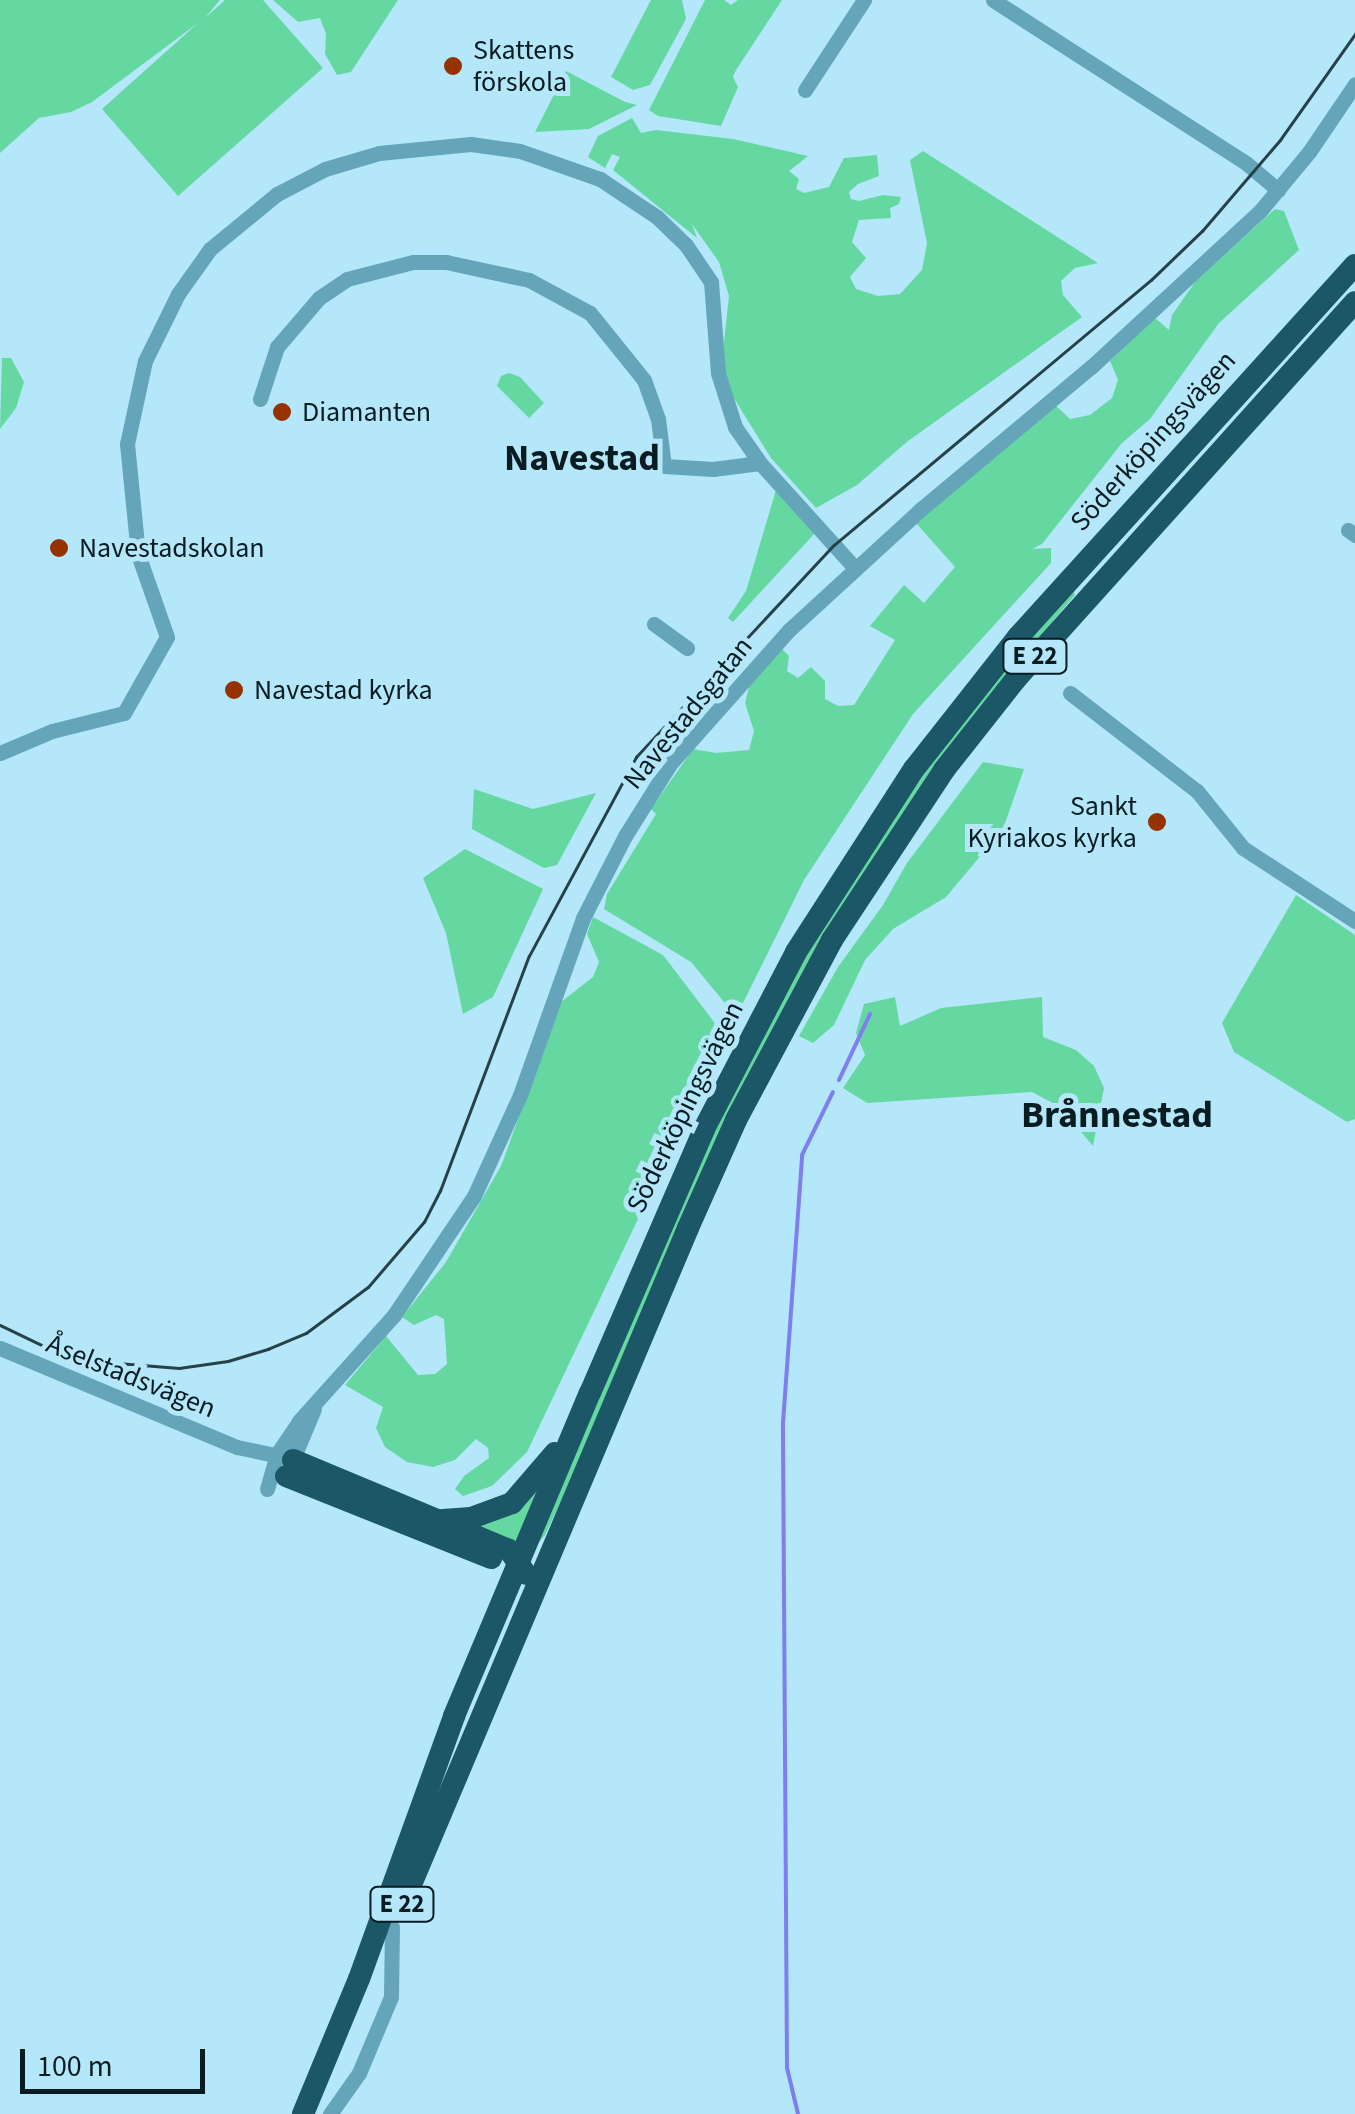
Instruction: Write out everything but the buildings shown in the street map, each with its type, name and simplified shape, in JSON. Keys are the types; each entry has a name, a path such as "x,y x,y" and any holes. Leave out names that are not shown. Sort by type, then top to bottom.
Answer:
{"highway":[{"name":"Söderköpingsvägen","path":"303,2114 396,1882 454,1716 581,1412 674,1196 742,1053 796,952 875,826 958,710 1044,605 1355,265"},
{"name":"Söderköpingsvägen","path":"315,2114 553,1543 736,1120 868,882 944,770 1065,620 1355,302"},
{"path":"437,1520 471,1518 512,1503 546,1468 581,1412"},
{"path":"281,1465 483,1556 521,1562 553,1543"},
{"path":"281,1465 509,1550 521,1562 531,1602"},
{"path":"454,1716 495,1596 496,1579 483,1556"}],"street":[{"path":"805,90 864,0"},
{"path":"993,0 1246,164 1278,190"},
{"name":"Navestadsgatan","path":"281,1465 316,1402 402,1304 474,1196 520,1095 583,918 649,796 736,687 855,568 1091,368 1278,190 1355,84"},
{"path":"0,753 52,731 124,712 167,633 138,554 128,484 130,418 145,361 178,294 210,249 295,182 353,160 439,145 520,151 600,179 646,210 686,245 711,282 724,400 735,427 760,463 855,568"},
{"path":"260,399 277,347 319,298 347,279 413,262 446,262 529,280 590,313 644,380 658,419 664,466 714,470 760,463"},
{"path":"654,624 686,648"},
{"path":"1070,693 1197,791 1242,848 1355,921"},
{"name":"Åselstadsvägen","path":"0,1348 281,1465"},
{"name":"Söderköpingsvägen","path":"330,2114 359,2073 391,1997 392,1927"}],"green space":[{"path":"0,0 220,0 205,18 225,0 263,0 323,68 178,196 102,109 198,23 92,102 71,112 39,118 0,153"},
{"path":"273,0 398,0 351,72 337,75 325,54 326,34 320,18 298,22"},
{"path":"651,0 682,0 686,19 650,85 633,90 611,77"},
{"path":"705,0 724,0 731,5 738,0 782,0 736,70 733,77 738,87 721,126 658,116 649,110"},
{"path":"566,71 637,105 589,129 535,132"},
{"path":"632,118 641,133 656,130 733,139 808,156 789,171 799,179 796,189 804,193 829,187 844,158 877,155 879,176 849,192 851,199 859,201 883,195 901,197 899,204 890,208 891,218 859,220 852,242 866,258 850,277 856,289 878,296 900,294 922,270 927,243 910,160 923,151 1098,263 1075,268 1061,281 1063,295 1082,317 908,441 857,485 816,508 771,458 732,395 722,360 729,296 719,262 692,224 697,238 613,170 620,157 612,154 605,168 588,157 598,136"},
{"path":"1275,209 1284,211 1299,250 1219,323 1150,419 1122,443 1042,544 1032,549 1051,548 1051,563 913,714 804,880 742,1005 729,1008 691,962 604,909 607,894 656,814 651,809 693,749 716,753 749,750 754,731 745,703 749,687 782,649 789,656 787,671 798,678 811,667 825,681 825,699 838,706 854,705 895,640 870,626 904,585 924,603 955,567 916,523 1054,404 1070,419 1090,415 1112,398 1118,380 1110,361 1155,318 1169,330 1172,315 1195,282"},
{"path":"2,358 11,358 24,382 16,408 0,429"},
{"path":"509,373 520,377 544,403 529,418 497,386 501,376"},
{"path":"776,490 815,533 733,622 728,618 746,591"},
{"path":"1073,589 1075,595 1036,641 860,882 545,1535 533,1549 715,1128 817,934 951,734"},
{"path":"983,762 1024,769 1003,829 946,897 893,929 865,960 834,1025 813,1043 799,1036 838,967 883,905 907,863"},
{"path":"474,789 533,809 596,793 557,865 544,868 472,829"},
{"path":"465,849 543,889 493,997 463,1014 446,933 423,878"},
{"path":"1296,895 1355,935 1355,1119 1347,1122 1234,1052 1222,1023"},
{"path":"593,917 663,955 714,1022 719,1049 527,1452 492,1486 463,1496 455,1489 464,1476 489,1458 488,1448 476,1439 455,1460 433,1467 407,1462 385,1447 376,1428 383,1407 345,1385 386,1336 418,1375 435,1374 447,1364 444,1319 436,1315 414,1325 402,1317 446,1262 501,1166 561,1002 593,977 599,962 587,934"},
{"path":"895,997 900,1026 941,1008 1042,997 1043,1037 1076,1050 1094,1066 1104,1088 1093,1146 1060,1107 1032,1092 867,1103 843,1088 865,1055 856,1033 864,1004"},
{"path":"540,1488 523,1547 464,1526"}],"waterway":[{"path":"839,1080 870,1014"},
{"path":"798,2114 787,2068 783,1423 802,1155 833,1092"}],"tram line":[{"path":"0,1325 44,1346 93,1361 179,1368 228,1361 306,1333 368,1287 424,1222 440,1191 529,956 636,757 834,545 1151,280 1202,231 1280,140 1355,34"}],"place":[{"name":"Skattens förskola","path":"453,66"},
{"name":"Diamanten","path":"282,412"},
{"name":"Navestadskolan","path":"59,548"},
{"name":"Navestad kyrka","path":"234,690"},
{"name":"Sankt Kyriakos kyrka","path":"1157,822"}],"district":[{"name":"Navestad","path":"582,459"},
{"name":"Brånnestad","path":"1117,1116"}]}
